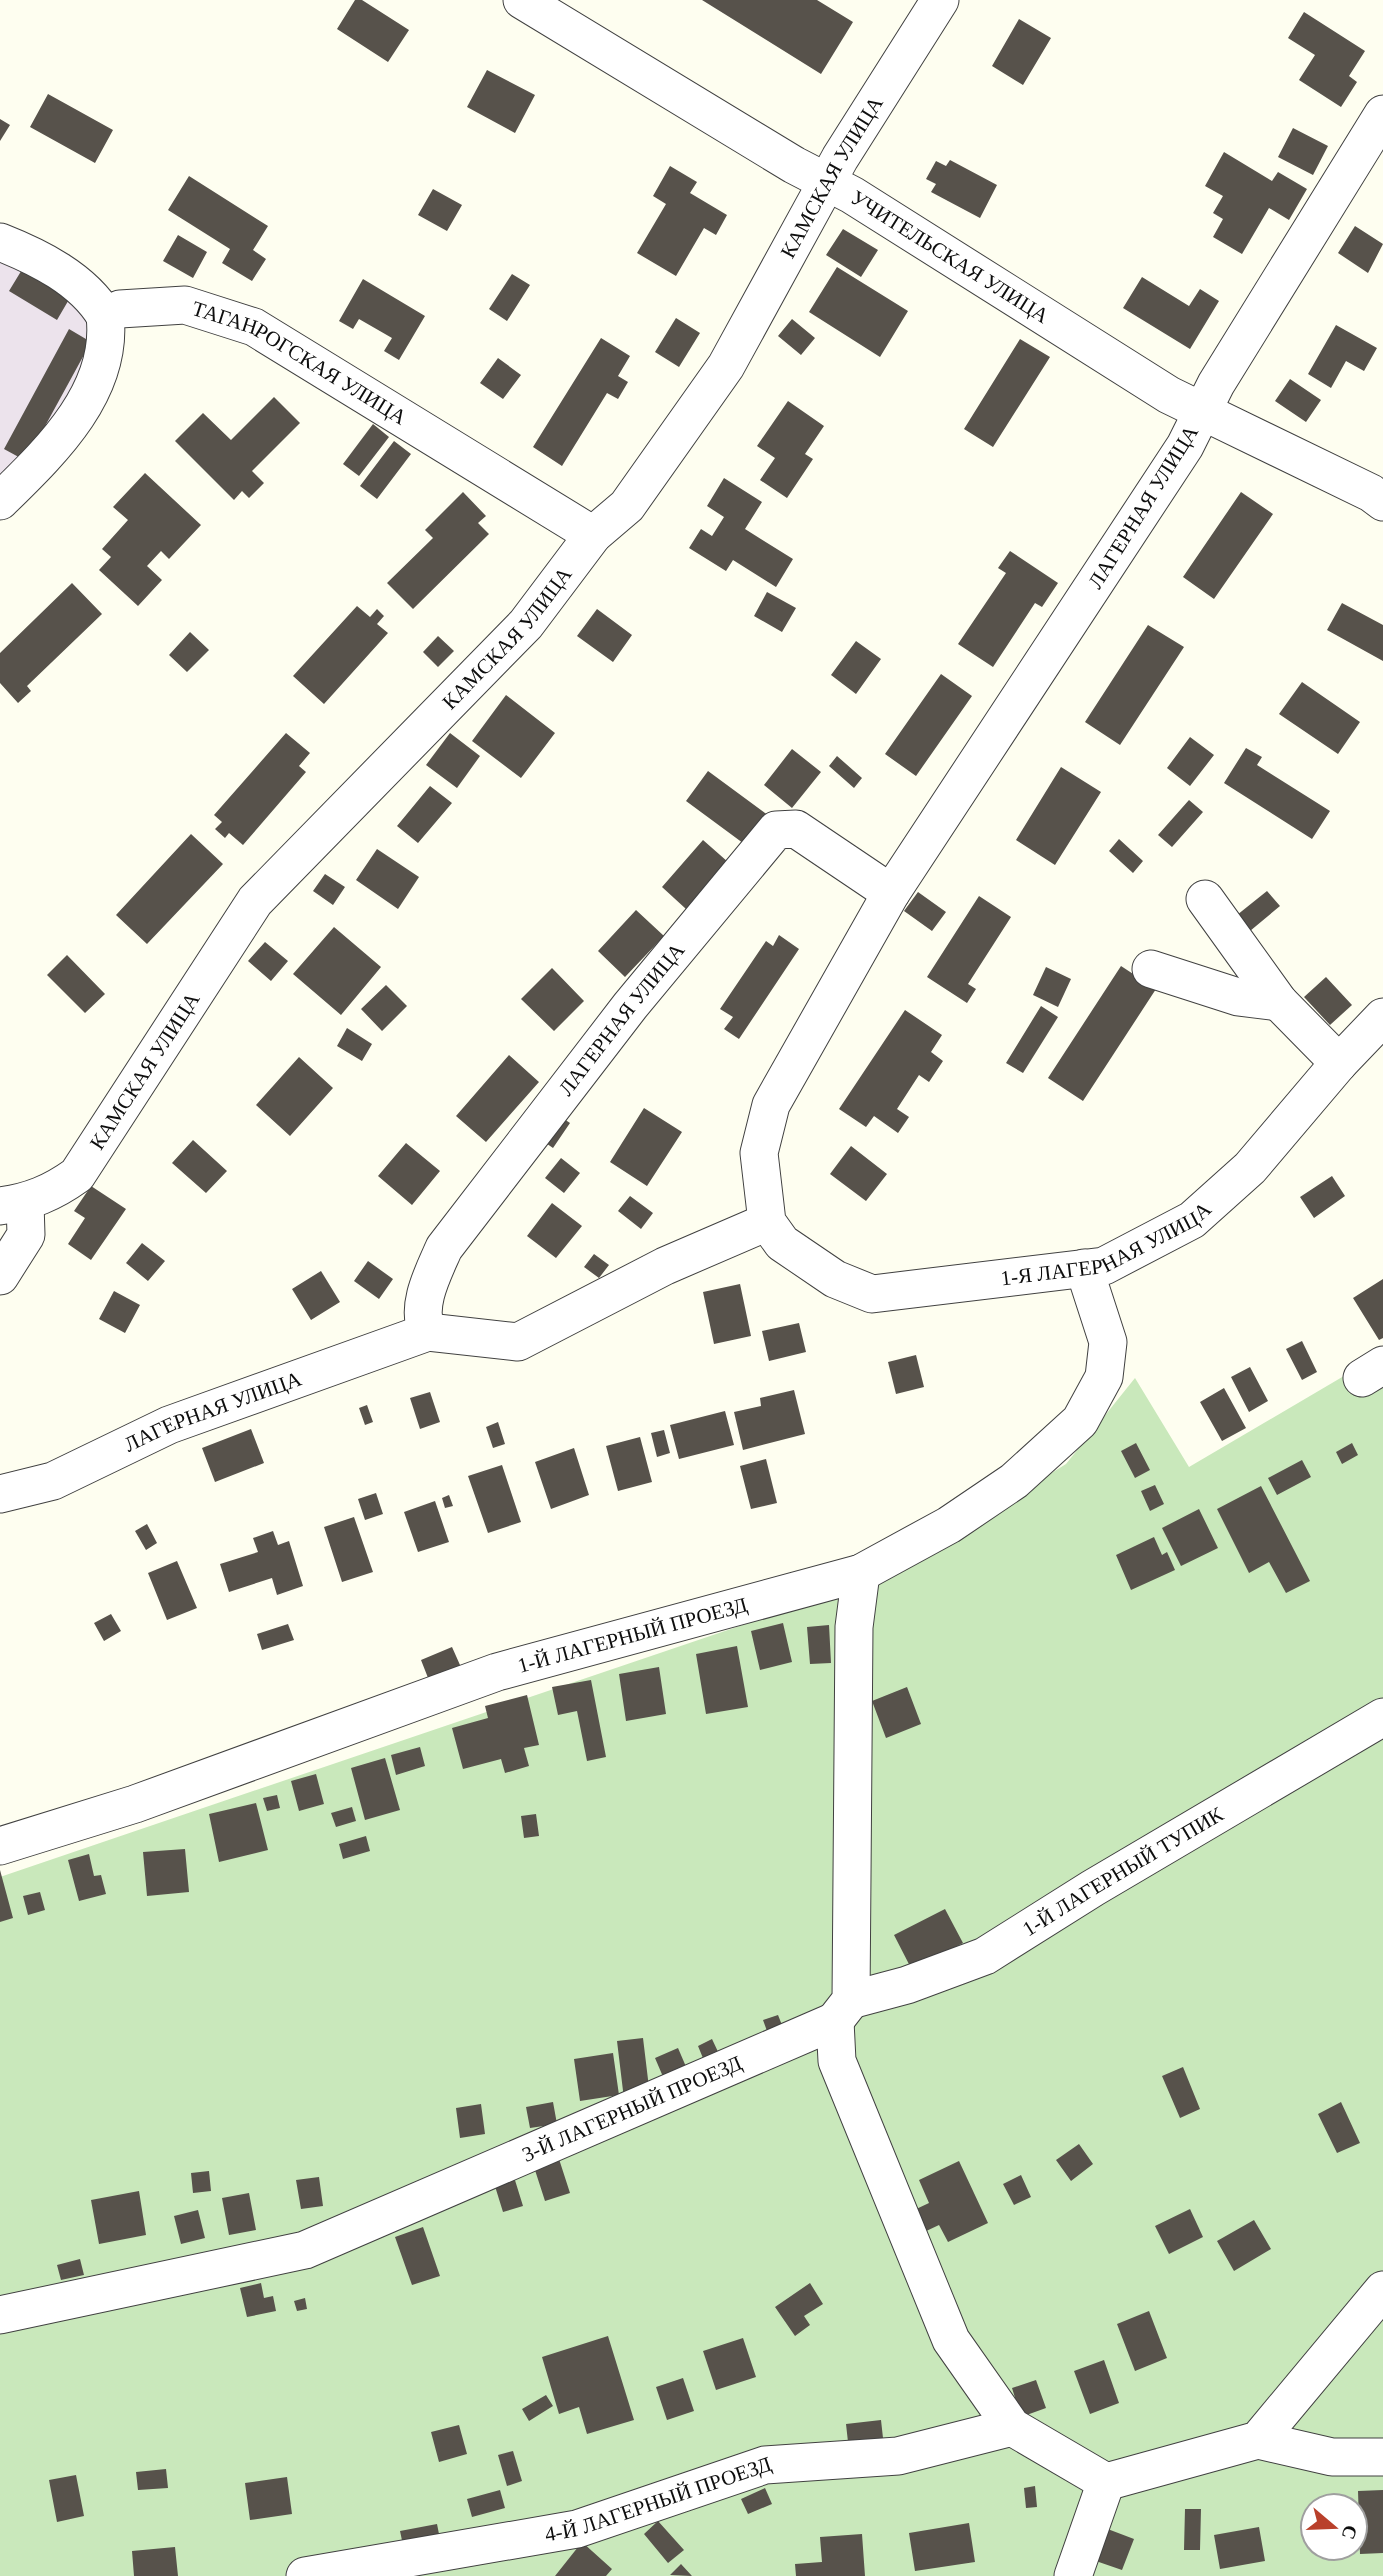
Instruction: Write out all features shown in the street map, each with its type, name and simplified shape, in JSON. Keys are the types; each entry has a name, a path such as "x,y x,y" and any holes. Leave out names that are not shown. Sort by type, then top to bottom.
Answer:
{"street":[{"name":"УЧИТЕЛЬСКАЯ УЛИЦА","path":"522,0 794,165 828,181 1169,395 1371,493 1383,502"},
{"name":"КАМСКАЯ УЛИЦА","path":"13,1204 53,1193 77,1175 256,901 526,624 593,536 627,506 726,366 828,181 940,0"},
{"name":"ЛАГЕРНАЯ УЛИЦА","path":"0,1494 52,1481 169,1425 428,1332 518,1342 665,1266 767,1222 759,1153 771,1105 891,894 1185,446 1216,384 1383,114"},
{"path":"0,242 38,257 96,300 105,316 108,337 89,398 54,449 0,501"},
{"name":"ТАГАНРОГСКАЯ УЛИЦА","path":"105,316 120,309 185,305 254,327 593,536"},
{"name":"ЛАГЕРНАЯ УЛИЦА","path":"428,1332 422,1322 429,1286 444,1248 630,1006 776,830 796,829 891,894"},
{"path":"1205,899 1279,1002 1339,1063"},
{"path":"1151,969 1238,997 1279,1002"},
{"name":"1-Я ЛАГЕРНАЯ УЛИЦА","path":"767,1222 782,1243 835,1279 872,1294 1104,1266 1192,1220 1250,1168 1339,1063 1380,1029"},
{"path":"0,1276 26,1235 13,1204"},
{"name":"1-Й ЛАГЕРНЫЙ ПРОЕЗД","path":"0,1846 135,1804 497,1672 861,1573 949,1525 1014,1481 1080,1421 1104,1377 1108,1342 1084,1268"},
{"path":"861,1573 854,1627 843,2010 837,2062 951,2340 1013,2427 1106,2482 1258,2440 1332,2457 1383,2457"},
{"name":"1-Й ЛАГЕРНЫЙ ТУПИК","path":"843,2010 985,1956 1093,1888 1383,1717"},
{"name":"3-Й ЛАГЕРНЫЙ ПРОЕЗД","path":"0,2315 304,2250 843,2010"},
{"path":"1258,2440 1383,2290"},
{"name":"4-Й ЛАГЕРНЫЙ ПРОЕЗД","path":"305,2576 577,2529 765,2465 898,2456 1013,2427"},
{"path":"1073,2576 1106,2482"}],"shaded area":[{"path":"0,250 95,320 77,398 0,490"}],"green space":[{"path":"1383,1353 1383,2576 0,2576 0,1877 884,1577 1066,1464 1135,1378 1189,1467"}],"building":[{"path":"355,0 362,0 409,30 388,62 337,29"},
{"path":"702,0 817,0 853,22 821,74"},
{"path":"1304,12 1365,51 1349,76 1357,82 1341,107 1299,80 1315,55 1288,38"},
{"path":"1019,19 1051,38 1023,85 992,66"},
{"path":"487,70 535,95 515,133 467,107"},
{"path":"48,94 113,130 95,163 30,127"},
{"path":"0,119 10,125 0,141"},
{"path":"1293,128 1328,146 1313,175 1278,157"},
{"path":"1224,152 1272,181 1278,172 1307,189 1289,220 1269,208 1242,254 1213,237 1223,219 1213,213 1223,196 1205,186"},
{"path":"950,160 997,185 980,218 931,192 936,184 926,179 936,161 946,166"},
{"path":"670,166 697,182 690,193 727,215 716,235 704,228 676,276 637,253 666,204 653,196"},
{"path":"189,176 268,226 253,250 266,259 252,281 222,263 230,249 168,210"},
{"path":"433,189 462,205 447,231 418,215"},
{"path":"1355,226 1383,244 1368,273 1338,253"},
{"path":"843,229 878,250 861,277 826,255"},
{"path":"178,235 207,252 193,278 163,261"},
{"path":"837,267 908,311 880,357 809,312"},
{"path":"23,268 71,296 57,320 9,291"},
{"path":"512,274 530,285 507,321 489,309"},
{"path":"1142,277 1189,306 1200,289 1219,301 1190,349 1123,308"},
{"path":"363,279 425,316 399,360 384,351 392,338 359,319 353,329 339,321"},
{"path":"676,318 700,333 679,367 655,352"},
{"path":"792,319 815,338 801,355 778,336"},
{"path":"1336,325 1377,348 1364,371 1346,361 1331,388 1308,374"},
{"path":"69,329 91,342 26,461 4,449"},
{"path":"601,338 630,356 618,376 628,382 618,399 607,393 562,466 533,447"},
{"path":"1020,339 1050,357 993,447 964,429"},
{"path":"498,358 521,375 503,399 480,383"},
{"path":"1290,379 1321,400 1306,422 1275,401"},
{"path":"274,397 300,423 252,471 264,483 249,498 242,491 234,500 175,441 203,413 231,440"},
{"path":"788,401 824,426 805,454 813,459 787,498 760,480 775,458 757,446"},
{"path":"373,424 389,437 359,476 343,464"},
{"path":"394,441 411,454 377,499 360,486"},
{"path":"145,473 201,525 169,559 161,551 147,566 162,580 138,606 99,570 111,557 102,549 128,520 113,507"},
{"path":"724,478 762,502 745,529 793,559 776,587 733,560 726,571 689,548 701,529 712,536 724,517 707,506"},
{"path":"463,492 486,516 478,523 489,534 413,609 387,583 433,538 425,530"},
{"path":"1241,492 1273,514 1214,599 1183,577"},
{"path":"1010,551 1058,583 1042,607 1035,603 993,667 958,644 1006,573 998,568"},
{"path":"72,583 102,614 27,686 31,691 18,703 0,683 0,653"},
{"path":"767,592 796,608 782,632 754,616"},
{"path":"1342,603 1383,625 1383,661 1327,630"},
{"path":"357,606 370,617 377,609 384,616 377,624 388,633 324,704 293,676"},
{"path":"597,609 632,635 613,662 577,636"},
{"path":"1148,625 1184,647 1120,745 1085,722"},
{"path":"190,632 209,650 187,672 169,655"},
{"path":"438,636 454,651 438,667 423,652"},
{"path":"856,641 881,659 856,694 831,675"},
{"path":"941,674 972,696 916,776 885,754"},
{"path":"1302,682 1360,722 1338,754 1279,714"},
{"path":"506,695 555,733 521,778 472,741"},
{"path":"286,733 310,753 299,766 306,772 243,845 229,833 225,838 215,829 222,822 214,815"},
{"path":"450,733 480,756 457,788 426,765"},
{"path":"1190,737 1214,755 1190,786 1167,768"},
{"path":"1246,748 1262,757 1257,765 1330,811 1312,839 1224,783"},
{"path":"792,749 821,772 792,808 764,785"},
{"path":"837,756 862,778 854,788 829,766"},
{"path":"1061,767 1101,792 1055,865 1016,840"},
{"path":"708,771 769,816 747,846 686,801"},
{"path":"430,786 452,803 418,843 397,826"},
{"path":"1189,800 1203,812 1172,847 1158,835"},
{"path":"191,834 223,864 147,944 116,915"},
{"path":"1119,839 1143,861 1133,873 1109,851"},
{"path":"703,840 728,862 686,909 662,887"},
{"path":"377,849 419,877 398,909 356,880"},
{"path":"325,874 345,887 333,905 313,891"},
{"path":"1267,891 1280,906 1250,931 1237,915"},
{"path":"918,892 946,912 932,931 904,911"},
{"path":"979,896 1011,917 968,984 976,989 967,1003 927,977"},
{"path":"636,910 664,936 625,977 598,951"},
{"path":"334,927 381,967 341,1015 293,974"},
{"path":"779,935 799,949 739,1039 724,1029 733,1017 720,1009 766,941 773,946"},
{"path":"265,942 288,961 271,981 248,961"},
{"path":"67,955 105,994 85,1013 47,975"},
{"path":"1121,966 1156,989 1083,1101 1048,1078"},
{"path":"1046,967 1071,979 1058,1007 1033,995"},
{"path":"552,968 584,1001 554,1031 521,999"},
{"path":"1326,977 1352,1005 1330,1025 1304,997"},
{"path":"386,985 407,1006 382,1031 361,1009"},
{"path":"1041,1006 1058,1017 1023,1073 1006,1063"},
{"path":"905,1010 942,1035 931,1052 943,1061 929,1082 919,1075 897,1109 909,1117 898,1133 874,1116 866,1127 839,1109"},
{"path":"347,1028 372,1044 362,1061 337,1046"},
{"path":"509,1055 539,1082 486,1142 456,1116"},
{"path":"299,1057 333,1088 290,1136 256,1105"},
{"path":"644,1108 682,1132 647,1186 610,1162"},
{"path":"558,1115 570,1123 553,1148 540,1139"},
{"path":"193,1140 227,1171 206,1193 172,1163"},
{"path":"406,1143 440,1171 412,1205 378,1176"},
{"path":"851,1146 887,1174 866,1201 830,1174"},
{"path":"561,1158 580,1173 564,1193 545,1178"},
{"path":"1332,1176 1345,1196 1314,1218 1300,1197"},
{"path":"91,1186 126,1209 91,1260 68,1244 85,1218 74,1211"},
{"path":"630,1196 653,1213 641,1229 618,1211"},
{"path":"552,1203 582,1226 556,1258 527,1236"},
{"path":"142,1243 165,1261 148,1281 126,1263"},
{"path":"594,1254 609,1265 599,1278 584,1267"},
{"path":"368,1261 393,1279 379,1299 354,1281"},
{"path":"321,1271 340,1302 311,1320 292,1289"},
{"path":"1383,1279 1383,1338 1379,1340 1353,1298"},
{"path":"740,1284 751,1336 714,1344 703,1292"},
{"path":"114,1291 140,1305 125,1333 99,1319"},
{"path":"799,1323 806,1352 769,1361 762,1331"},
{"path":"1302,1341 1317,1372 1302,1380 1286,1349"},
{"path":"916,1355 924,1387 896,1394 888,1362"},
{"path":"1250,1367 1268,1401 1249,1412 1231,1377"},
{"path":"1224,1388 1246,1428 1222,1441 1200,1402"},
{"path":"794,1390 805,1434 743,1450 734,1412 761,1406 760,1398"},
{"path":"430,1392 440,1422 420,1429 410,1398"},
{"path":"367,1405 373,1422 365,1425 359,1408"},
{"path":"725,1411 734,1445 679,1459 670,1425"},
{"path":"498,1422 505,1444 493,1448 486,1427"},
{"path":"251,1429 264,1463 215,1482 202,1448"},
{"path":"664,1430 670,1453 657,1457 651,1433"},
{"path":"640,1437 652,1482 618,1491 606,1446"},
{"path":"1136,1443 1150,1470 1135,1478 1121,1451"},
{"path":"1352,1443 1358,1455 1342,1464 1336,1452"},
{"path":"574,1448 589,1495 551,1509 535,1462"},
{"path":"766,1459 777,1503 751,1509 740,1466"},
{"path":"1302,1460 1311,1477 1277,1495 1268,1478"},
{"path":"502,1465 521,1522 488,1533 468,1476"},
{"path":"1155,1485 1164,1504 1150,1511 1141,1491"},
{"path":"1261,1486 1310,1581 1286,1593 1269,1562 1249,1573 1217,1509"},
{"path":"376,1493 383,1514 365,1520 358,1499"},
{"path":"449,1495 453,1506 445,1508 442,1498"},
{"path":"435,1501 449,1542 418,1552 404,1512"},
{"path":"1199,1509 1218,1548 1181,1566 1162,1528"},
{"path":"354,1517 373,1572 342,1582 324,1527"},
{"path":"147,1524 157,1543 146,1550 135,1531"},
{"path":"273,1531 278,1545 289,1541 303,1586 277,1595 272,1578 229,1592 220,1564 258,1552 253,1538"},
{"path":"1154,1537 1162,1555 1167,1552 1175,1570 1131,1590 1116,1555"},
{"path":"177,1561 197,1608 167,1620 148,1573"},
{"path":"111,1614 121,1631 104,1641 94,1623"},
{"path":"783,1623 792,1662 760,1670 751,1631"},
{"path":"288,1624 294,1640 262,1650 257,1634"},
{"path":"829,1625 831,1663 810,1664 807,1627"},
{"path":"737,1646 748,1707 706,1714 696,1654"},
{"path":"452,1647 464,1674 432,1688 421,1660"},
{"path":"659,1667 666,1714 626,1721 619,1674"},
{"path":"591,1680 606,1757 587,1761 577,1711 558,1715 552,1687"},
{"path":"907,1687 921,1724 886,1738 872,1701"},
{"path":"527,1695 539,1745 524,1748 529,1766 505,1773 501,1759 463,1769 452,1728 488,1718 485,1706"},
{"path":"420,1747 425,1766 396,1775 391,1755"},
{"path":"385,1758 400,1810 365,1820 351,1768"},
{"path":"316,1774 324,1804 299,1811 291,1781"},
{"path":"277,1795 280,1808 267,1811 263,1798"},
{"path":"256,1803 268,1850 219,1862 209,1814"},
{"path":"352,1807 356,1821 336,1827 331,1813"},
{"path":"536,1814 539,1836 524,1838 521,1816"},
{"path":"366,1836 370,1851 343,1859 339,1844"},
{"path":"185,1849 189,1892 147,1896 143,1852"},
{"path":"89,1854 94,1876 101,1875 106,1894 79,1901 68,1860"},
{"path":"0,1870 13,1918 0,1922"},
{"path":"40,1892 45,1910 28,1915 23,1896"},
{"path":"945,1909 963,1943 912,1970 894,1935"},
{"path":"778,2015 782,2025 767,2031 763,2020"},
{"path":"643,2038 650,2096 624,2099 617,2041"},
{"path":"712,2039 720,2056 705,2063 698,2046"},
{"path":"678,2048 690,2076 667,2086 655,2058"},
{"path":"613,2053 619,2095 580,2101 574,2059"},
{"path":"1183,2067 1200,2109 1180,2118 1162,2076"},
{"path":"553,2102 557,2124 530,2128 526,2107"},
{"path":"1341,2102 1360,2143 1337,2153 1318,2114"},
{"path":"481,2104 485,2134 460,2138 456,2108"},
{"path":"1079,2144 1093,2164 1071,2181 1056,2160"},
{"path":"559,2159 570,2193 545,2201 534,2167"},
{"path":"959,2161 988,2223 948,2242 939,2225 922,2233 912,2211 929,2203 919,2180"},
{"path":"209,2171 211,2191 193,2193 191,2173"},
{"path":"1021,2175 1031,2197 1014,2205 1003,2184"},
{"path":"319,2177 323,2206 301,2209 296,2180"},
{"path":"514,2177 523,2206 503,2212 494,2183"},
{"path":"139,2191 146,2235 99,2244 91,2200"},
{"path":"249,2193 256,2230 229,2235 222,2198"},
{"path":"1190,2209 1203,2237 1169,2254 1155,2226"},
{"path":"198,2210 205,2238 181,2244 174,2216"},
{"path":"1254,2220 1271,2249 1234,2271 1217,2241"},
{"path":"423,2227 440,2276 412,2285 395,2237"},
{"path":"80,2259 84,2275 61,2280 57,2265"},
{"path":"261,2283 264,2298 273,2296 276,2311 247,2317 240,2288"},
{"path":"810,2283 823,2304 804,2316 810,2325 795,2336 775,2307"},
{"path":"305,2298 307,2309 297,2311 294,2301"},
{"path":"1149,2311 1167,2358 1135,2371 1117,2324"},
{"path":"608,2336 634,2420 587,2434 579,2407 559,2414 542,2357"},
{"path":"743,2338 756,2377 716,2390 703,2351"},
{"path":"1104,2360 1119,2403 1090,2414 1074,2371"},
{"path":"683,2378 694,2411 667,2420 656,2387"},
{"path":"1036,2380 1046,2408 1021,2417 1012,2388"},
{"path":"546,2395 553,2406 529,2421 522,2409"},
{"path":"881,2420 884,2447 849,2451 846,2424"},
{"path":"459,2425 467,2454 439,2462 431,2432"},
{"path":"513,2451 522,2481 507,2486 498,2455"},
{"path":"166,2469 168,2488 138,2490 136,2472"},
{"path":"76,2475 84,2516 57,2522 49,2480"},
{"path":"287,2477 292,2514 250,2520 245,2483"},
{"path":"1035,2486 1037,2507 1026,2508 1024,2488"},
{"path":"765,2488 772,2504 748,2514 741,2499"},
{"path":"500,2490 505,2508 472,2517 467,2499"},
{"path":"1383,2490 1383,2553 1369,2554 1369,2492 1358,2491"},
{"path":"1185,2509 1201,2509 1200,2550 1184,2550"},
{"path":"658,2521 684,2550 668,2563 644,2534"},
{"path":"969,2523 975,2562 915,2571 909,2533"},
{"path":"437,2524 440,2539 403,2545 400,2531"},
{"path":"1259,2527 1265,2561 1220,2569 1214,2535"},
{"path":"1105,2528 1134,2539 1122,2570 1093,2560"},
{"path":"862,2534 865,2576 796,2576 795,2564 822,2562 820,2537"},
{"path":"582,2542 612,2569 606,2576 555,2576"},
{"path":"175,2547 178,2576 134,2576 132,2551"},
{"path":"681,2564 692,2576 670,2575"}]}
